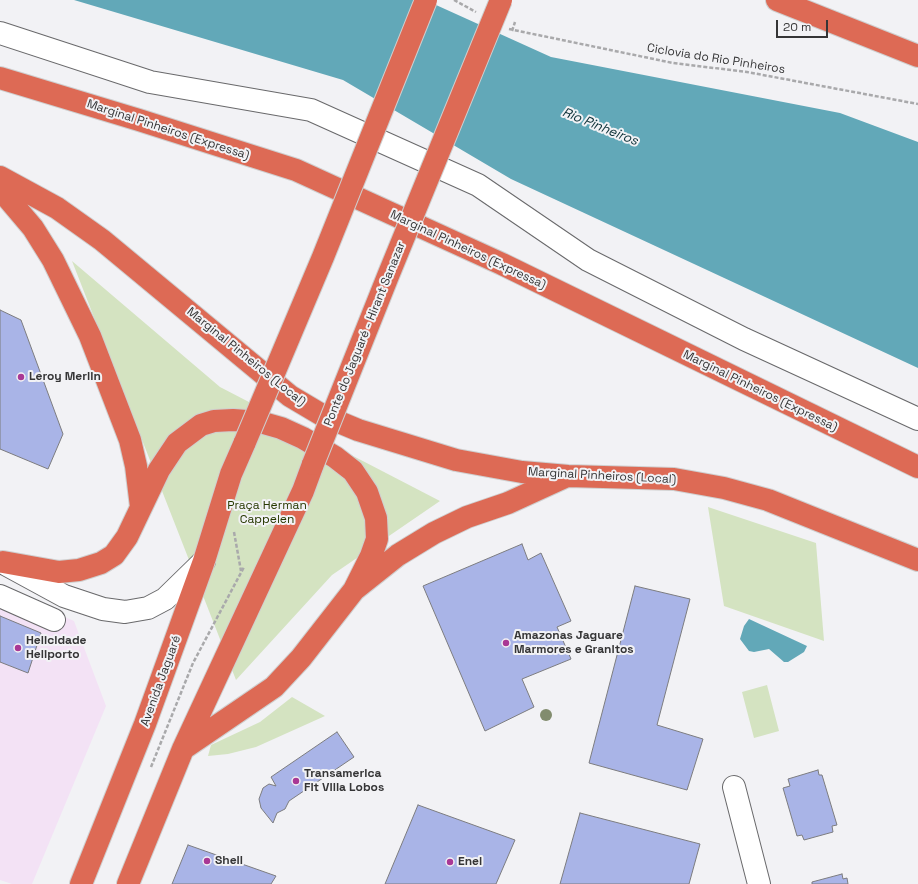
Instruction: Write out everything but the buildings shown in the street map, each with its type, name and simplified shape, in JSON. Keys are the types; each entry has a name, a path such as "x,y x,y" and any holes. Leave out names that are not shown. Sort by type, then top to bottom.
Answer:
{"highway":[{"name":"Avenida Jaguaré","path":"81,884 145,724 204,561 231,474 323,256 426,0"},
{"name":"Ponte do Jaguaré - Hirant Sanazar","path":"183,749 303,491 388,276 501,0"},
{"path":"777,0 918,56"},
{"name":"Marginal Pinheiros (Expressa)","path":"0,78 296,170 502,264 918,467"},
{"name":"Marginal Pinheiros (Local)","path":"0,177 57,208 102,240 290,396 322,415 384,439 456,460 522,472 568,476 674,479 724,488 768,500 918,560"},
{"path":"0,189 33,228 53,260 90,336 130,440 136,466 141,508"},
{"path":"1,562 59,572 79,570 101,562 114,555 127,537 159,470 169,453 182,438 201,425 214,421 233,420 260,422 281,428 303,438 335,457 353,471 367,492 376,518 376,539 371,556 354,590 301,658 274,687 183,749 128,884"},
{"path":"354,590 398,555 434,533 568,476"}],"street":[{"path":"0,33 150,82 311,110 478,185 588,260 744,339 918,419"},
{"path":"1,562 64,596 102,609 125,612 148,608 165,599 204,561"},
{"path":"0,596 54,620"},
{"path":"734,787 759,884"}],"path":[{"name":"Ciclovia do Rio Pinheiros","path":"512,31 673,63 747,72 918,104"}],"shaded area":[{"path":"0,588 74,621 106,706 32,884 12,884 0,880"}],"green space":[{"name":"Praça Herman Cappelen","path":"72,261 220,387 440,501 332,575 236,680"},
{"path":"708,507 816,543 824,641 724,606"},
{"path":"767,685 779,731 754,738 742,692"},
{"path":"292,697 325,716 256,747 228,754 208,756 211,745 260,722"}],"water":[{"name":"Rio Pinheiros","path":"74,0 425,0 551,57 840,113 918,142 918,368 511,179 343,80"},
{"path":"749,619 807,646 804,652 788,662 784,662 769,649 754,652 749,651 740,639 744,626"}],"place":[{"name":"Leroy Merlin","path":"21,377"},
{"name":"Amazonas Jaguare Marmores e Granitos","path":"506,643"},
{"name":"Helicidade Heliporto","path":"18,648"},
{"name":"Transamerica Fit Villa Lobos","path":"296,781"},
{"name":"Shell","path":"207,861"},
{"name":"Enel","path":"450,862"}]}
